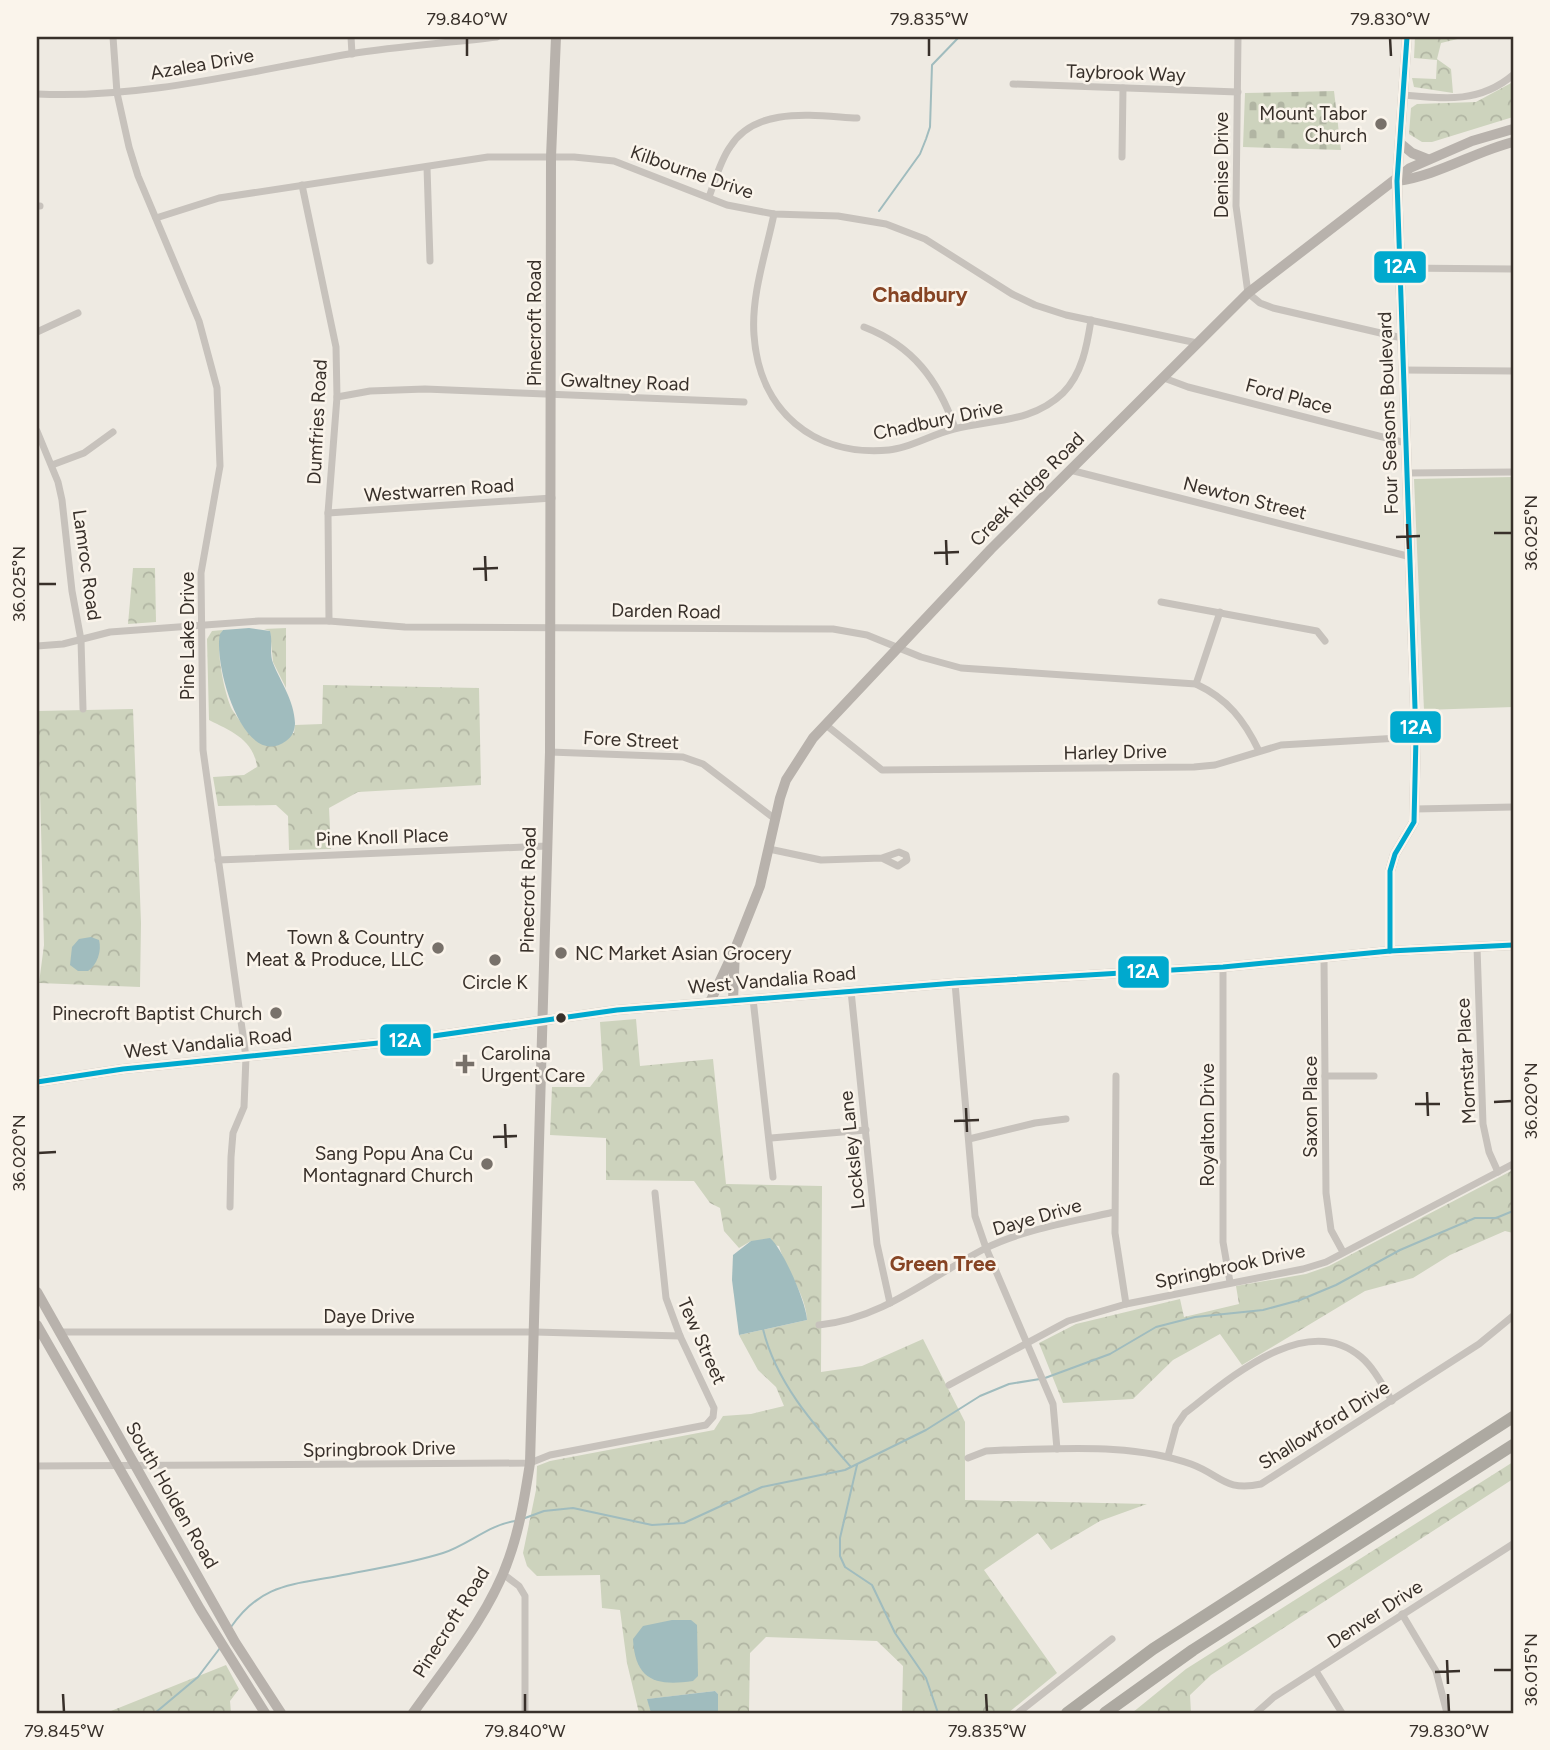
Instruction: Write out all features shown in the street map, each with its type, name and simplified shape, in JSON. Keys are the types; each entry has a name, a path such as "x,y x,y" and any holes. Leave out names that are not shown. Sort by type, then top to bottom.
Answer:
{"highway":[{"path":"1067,1713 1153,1648 1513,1417"},
{"path":"1105,1713 1193,1650 1513,1445"},
{"path":"1444,1489 1478,1476 1513,1454"}],"main road":[{"name":"Pinecroft Road","path":"413,1713 457,1652 503,1574 521,1518 530,1463 550,752 551,156 556,37"},
{"name":"Four Seasons Boulevard","path":"1390,951 1390,871 1395,854 1414,822 1416,809 1416,737 1397,181 1407,37"},
{"name":"Creek Ridge Road","path":"733,1000 735,949 760,886 786,780 799,757 826,724 898,645 1248,293 1351,210 1397,181 1410,168 1427,159 1513,129"},
{"name":"Creek Ridge Road","path":"1397,181 1416,179 1470,156 1513,142"},
{"path":"1400,143 1412,153 1427,159"},
{"name":"West Vandalia Road","path":"37,1082 123,1069 398,1041 543,1019 710,1002 955,983 1223,968 1390,951 1513,944"},
{"path":"710,1002 735,949"},
{"name":"South Holden Road","path":"37,1292 235,1642 281,1713"},
{"name":"South Holden Road","path":"38,1330 119,1464 207,1620 265,1713"}],"street":[{"name":"Pine Lake Drive","path":"113,37 117,93 138,176 199,321 217,388 220,466 201,573 200,625 203,750 246,1057 244,1107 233,1133 230,1157 230,1207"},
{"path":"351,37 352,54"},
{"name":"Azalea Drive","path":"37,94 80,96 172,88 352,54 497,37"},
{"name":"Denise Drive","path":"1238,37 1237,233 1248,293"},
{"path":"1404,95 1465,98 1491,90 1513,75"},
{"name":"Taybrook Way","path":"1013,84 1238,92"},
{"path":"1122,157 1123,88"},
{"path":"709,197 730,146 746,130 769,118 796,115 857,118"},
{"name":"Kilbourne Drive","path":"156,218 204,201 488,157 551,156 614,161 709,197 774,215 838,216 906,230 1012,294 1056,312 1198,344"},
{"path":"427,167 430,261"},
{"name":"Dumfries Road","path":"302,185 336,347 337,397 328,513 329,621"},
{"name":"Chadbury Drive","path":"774,215 755,305 757,360 768,390 786,417 806,432 845,450 893,450 954,428 1032,415 1056,399 1076,377 1091,320"},
{"path":"1399,268 1513,269"},
{"path":"1248,293 1260,303 1273,307 1402,338"},
{"path":"37,332 78,313"},
{"path":"864,327 901,346 920,363 936,382 954,428"},
{"path":"1403,370 1513,371"},
{"name":"Ford Place","path":"1164,378 1406,443"},
{"name":"Gwaltney Road","path":"337,397 370,391 425,389 744,402"},
{"name":"Lamroc Road","path":"37,430 62,500 72,591 81,640 83,709"},
{"path":"52,466 84,453 113,432"},
{"name":"Newton Street","path":"1070,470 1410,557"},
{"path":"1408,473 1513,472"},
{"name":"Westwarren Road","path":"328,513 552,498"},
{"path":"1161,602 1317,631 1325,641"},
{"path":"1196,684 1220,612"},
{"name":"Darden Road","path":"37,646 81,640 110,632 200,625 329,621 405,627 833,629 898,645 921,657 961,668 1196,684 1228,704 1246,724 1259,751"},
{"name":"Harley Drive","path":"826,724 882,770 1194,767 1215,765 1259,751 1301,742 1416,737"},
{"name":"Fore Street","path":"550,752 683,757 703,764 775,819"},
{"path":"1416,809 1513,807"},
{"name":"Pine Knoll Place","path":"218,860 547,846"},
{"path":"769,849 821,860 882,858"},
{"name":"Mornstar Place","path":"1477,947 1483,1124 1489,1152 1498,1172"},
{"name":"Saxon Place","path":"1324,958 1327,1213 1331,1230 1343,1252"},
{"name":"Royalton Drive","path":"1223,968 1223,1242 1230,1282"},
{"path":"955,983 975,1216 986,1248 1053,1404 1057,1449"},
{"name":"Locksley Lane","path":"851,991 880,1268 890,1303"},
{"path":"753,999 771,1138 773,1177"},
{"path":"1116,1076 1114,1212 1117,1252 1126,1304"},
{"path":"1325,1076 1374,1076"},
{"path":"969,1139 1035,1123 1066,1119"},
{"path":"771,1138 866,1130"},
{"name":"Springbrook Drive","path":"948,1385 1068,1321 1126,1304 1303,1269 1343,1252 1513,1164"},
{"name":"Tew Street","path":"655,1193 666,1297 680,1336 708,1392 714,1408 713,1417"},
{"name":"Daye Drive","path":"819,1325 854,1320 890,1303 986,1248 1021,1235 1114,1212"},
{"name":"Shallowford Drive","path":"968,1458 986,1451 1057,1449 1168,1456 1195,1465 1233,1486 1261,1484 1479,1344 1513,1317"},
{"name":"Daye Drive","path":"59,1332 535,1332 680,1336"},
{"path":"1168,1456 1176,1426 1185,1413 1292,1343 1330,1341 1347,1347 1362,1357 1392,1401"},
{"name":"Springbrook Drive","path":"37,1466 133,1463 301,1466 530,1463 550,1455 706,1425 713,1417"},
{"name":"Denver Drive","path":"1256,1713 1274,1697 1513,1544"},
{"path":"503,1574 519,1586 525,1596 525,1713"},
{"path":"1402,1614 1436,1671 1447,1713"},
{"path":"1018,1713 1112,1639"},
{"path":"1316,1671 1342,1713"}],"green space":[{"path":"1415,37 1466,37 1441,43 1437,59 1451,69 1453,93 1414,87 1412,78 1436,79 1437,60 1414,58"},
{"path":"1513,82 1513,117 1432,142 1422,142 1409,134 1411,108 1417,104 1476,102"},
{"path":"1334,91 1341,150 1243,147 1245,93"},
{"path":"1513,477 1513,707 1424,710 1414,479"},
{"path":"133,568 155,568 156,622 128,624"},
{"path":"286,628 286,688 273,662 270,631 264,629"},
{"path":"223,630 219,646 224,683 233,711 249,734 294,733 295,725 322,724 323,685 479,688 481,785 358,792 329,808 331,849 289,850 288,816 276,805 218,806 213,777 244,775 257,767 246,743 209,720 207,639 212,631"},
{"path":"133,709 141,923 140,987 39,983 44,945 38,711"},
{"path":"636,1019 640,1066 713,1059 726,1184 822,1186 821,1372 862,1366 923,1339 965,1422 965,1500 1147,1504 1100,1521 1051,1550 1038,1533 984,1570 1057,1673 1008,1713 902,1713 903,1666 877,1641 766,1637 750,1653 749,1713 718,1713 718,1694 715,1691 648,1699 651,1713 639,1713 627,1663 620,1610 602,1608 600,1575 537,1576 527,1566 523,1553 536,1490 537,1466 550,1461 714,1430 723,1416 751,1414 784,1406 776,1387 758,1370 739,1335 807,1320 800,1292 779,1246 751,1241 739,1248 724,1231 720,1208 710,1203 694,1181 606,1180 606,1138 550,1135 552,1087 590,1087 603,1070 600,1022"},
{"path":"1513,1170 1513,1233 1505,1231 1450,1255 1413,1278 1365,1291 1242,1365 1220,1334 1173,1360 1133,1399 1063,1403 1039,1343 1076,1324 1180,1299 1184,1317 1239,1304 1236,1286 1306,1274 1329,1266"},
{"path":"1513,1462 1513,1479 1211,1675 1190,1695 1191,1713 1132,1713 1186,1669"},
{"path":"226,1665 239,1689 230,1701 231,1713 106,1713"}],"water":[{"path":"249,628 270,631 272,659 290,699 294,715 293,733 286,741 271,746 257,741 244,728 226,689 221,667 220,634 223,630"},
{"path":"91,937 99,940 98,957 88,971 78,971 70,965 72,947 79,939"},
{"path":"770,1238 793,1276 807,1320 739,1335 732,1280 733,1255 751,1241"},
{"path":"672,1620 691,1620 697,1625 698,1676 693,1681 659,1681 644,1673 638,1664 633,1639 643,1626"},
{"path":"715,1691 718,1694 718,1713 651,1713 647,1699"}],"waterway":[{"path":"879,211 920,154 930,127 932,65 959,37"},
{"path":"1045,1378 1110,1354 1156,1327 1195,1317 1263,1310 1300,1300 1336,1285 1400,1250 1475,1218 1496,1218 1513,1211"},
{"path":"763,1329 769,1349 787,1386 811,1420 851,1467"},
{"path":"525,1518 544,1511 573,1508 652,1525 684,1523 762,1487 845,1470 926,1430 980,1396 1009,1384 1040,1379"},
{"path":"857,1465 840,1538 840,1556 845,1567 872,1585 895,1633 926,1678 938,1713"},
{"path":"231,1627 254,1602 278,1589 430,1557 497,1526 516,1521"},
{"path":"155,1713 198,1677 220,1648"}],"transit line":[{"name":"12A","path":"1390,951 1390,871 1395,854 1414,822 1416,737 1397,181 1407,37"},
{"name":"12A","path":"37,1082 123,1069 398,1041 617,1010 955,983 1223,967 1390,951 1513,945"}],"place":[{"name":"Mount Tabor Church","path":"1381,124"},
{"name":"Town & Country Meat & Produce, LLC","path":"438,948"},
{"name":"NC Market Asian Grocery","path":"561,953"},
{"name":"Circle K","path":"495,960"},
{"name":"Pinecroft Baptist Church","path":"276,1013"},
{"name":"Carolina Urgent Care","path":"465,1064"},
{"name":"Sang Popu Ana Cu Montagnard Church","path":"487,1164"}],"district":[{"name":"Chadbury","path":"920,294"},
{"name":"Green Tree","path":"943,1263"}]}
